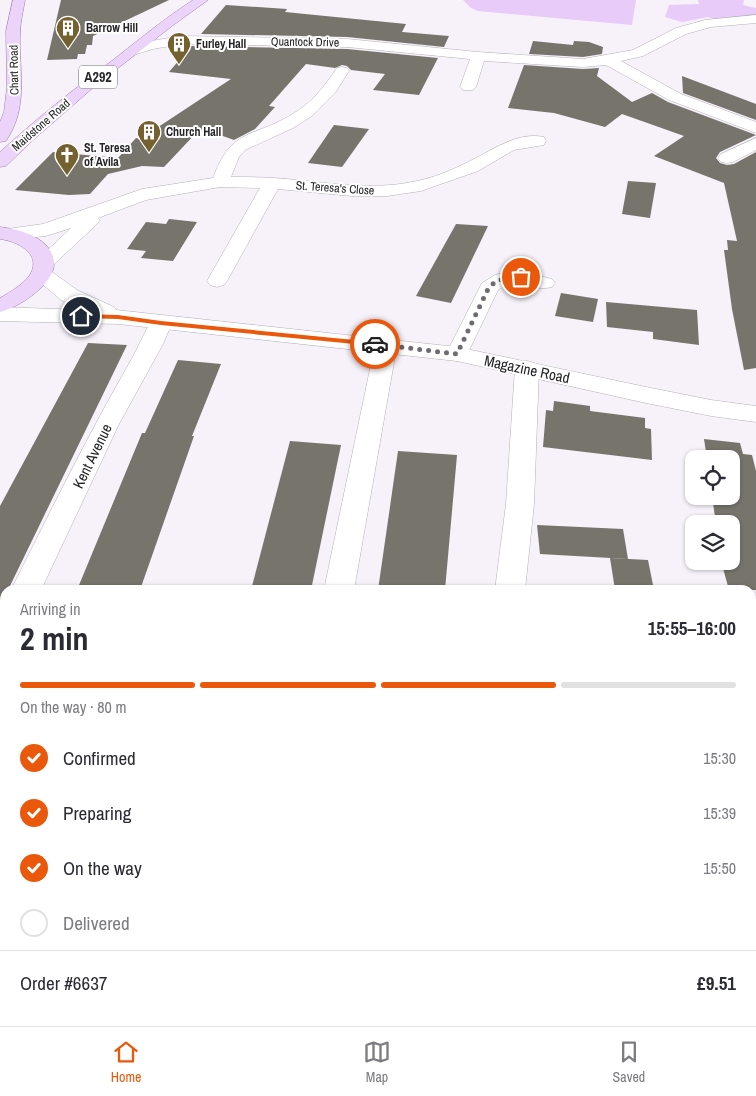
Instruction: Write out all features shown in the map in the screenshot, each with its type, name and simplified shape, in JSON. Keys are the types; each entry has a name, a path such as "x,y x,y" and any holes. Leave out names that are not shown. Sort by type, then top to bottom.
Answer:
{"main road":[{"name":"Chart Road","path":"0,137 5,130 14,105 16,86 13,34 19,0"},
{"name":"Maidstone Road","path":"0,162 53,114 133,50 202,0"},
{"path":"0,306 20,296 34,284 43,268 39,250 26,240 3,234"}],"street":[{"name":"Quantock Drive","path":"133,50 181,40 347,43 562,63 608,60 638,53 681,31 718,22 756,19"},
{"path":"167,24 173,34 181,40"},
{"path":"468,87 478,56"},
{"path":"608,60 675,97 756,128"},
{"path":"220,182 234,151 253,138 298,119 314,108 329,94 332,80"},
{"name":"St. Teresa's Close","path":"3,234 46,230 142,195 220,182 272,183 352,191 387,191 421,186 472,167 509,146 538,141"},
{"path":"727,158 756,143"},
{"path":"217,280 272,183"},
{"name":"St. Teresa's Close","path":"43,268 67,239 103,210"},
{"name":"Magazine Road","path":"43,268 69,295 118,317"},
{"path":"457,354 489,287 494,282 516,277 545,283"},
{"name":"Magazine Road","path":"0,314 118,317 457,354 655,397 711,408 756,414"},
{"name":"Kent Avenue","path":"28,585 107,424 152,344 161,323"},
{"path":"340,585 386,345"},
{"path":"511,585 520,504 527,368"}],"shaded area":[{"path":"463,0 636,0 632,25 478,11 471,8"},
{"path":"698,0 744,0 743,5 756,8 756,17 716,20 708,17 682,22 665,17 669,5 699,4"}],"building":[{"path":"61,0 169,0 93,36 92,45 87,45 85,54 78,54 77,59 47,60"},
{"path":"226,5 287,9 285,12 406,24 402,32 449,36 444,47 347,37 201,34"},
{"path":"533,41 573,45 574,41 589,42 603,47 602,54 583,57 529,54"},
{"path":"191,46 347,49 438,58 419,95 373,90 385,74 351,70 347,66 342,65 335,68 306,64 269,106 275,107 255,129 234,140 209,131 206,133 198,131 164,167 142,166 108,174 90,194 69,195 15,190 53,152 118,158 136,138 140,139 231,79 169,72"},
{"path":"524,65 583,69 599,68 597,76 632,102 652,93 668,102 756,135 720,152 716,158 720,163 734,164 756,152 756,368 744,370 732,309 724,250 728,250 727,240 737,241 724,183 654,156 684,136 622,114 605,127 554,113 508,108"},
{"path":"682,76 756,104 756,120 683,93"},
{"path":"334,125 369,129 342,167 308,163"},
{"path":"628,181 656,183 650,218 622,214"},
{"path":"169,219 197,222 173,261 141,258 146,251 127,249 146,222 166,224"},
{"path":"456,224 488,226 451,303 416,296"},
{"path":"561,293 598,299 593,322 555,316"},
{"path":"606,302 697,310 699,345 653,339 653,332 607,327"},
{"path":"88,343 127,345 10,585 0,585 0,506"},
{"path":"178,360 221,364 192,436 194,436 142,585 79,585 142,433 145,433"},
{"path":"554,401 590,406 590,411 645,418 645,428 651,429 652,460 543,447 546,410 553,411"},
{"path":"704,439 740,443 743,454 752,455 756,471 756,585 728,585 723,570 740,570 740,515 715,515 713,505 740,505 740,450 706,450"},
{"path":"290,441 341,445 312,585 252,585"},
{"path":"398,451 457,455 445,585 379,585"},
{"path":"537,525 623,529 628,559 540,554"},
{"path":"610,558 648,560 653,585 614,585"}],"way so far":[{"path":"375,344 457,354 489,287 494,282 510,277 521,277"}],"place":[{"name":"Barrow Hill","path":"68,49"},
{"name":"Furley Hall","path":"179,65"},
{"name":"Church Hall","path":"149,153"},
{"name":"St. Teresa of Avila","path":"67,176"}],"route":[{"path":"81,316 118,317 375,344"}]}
